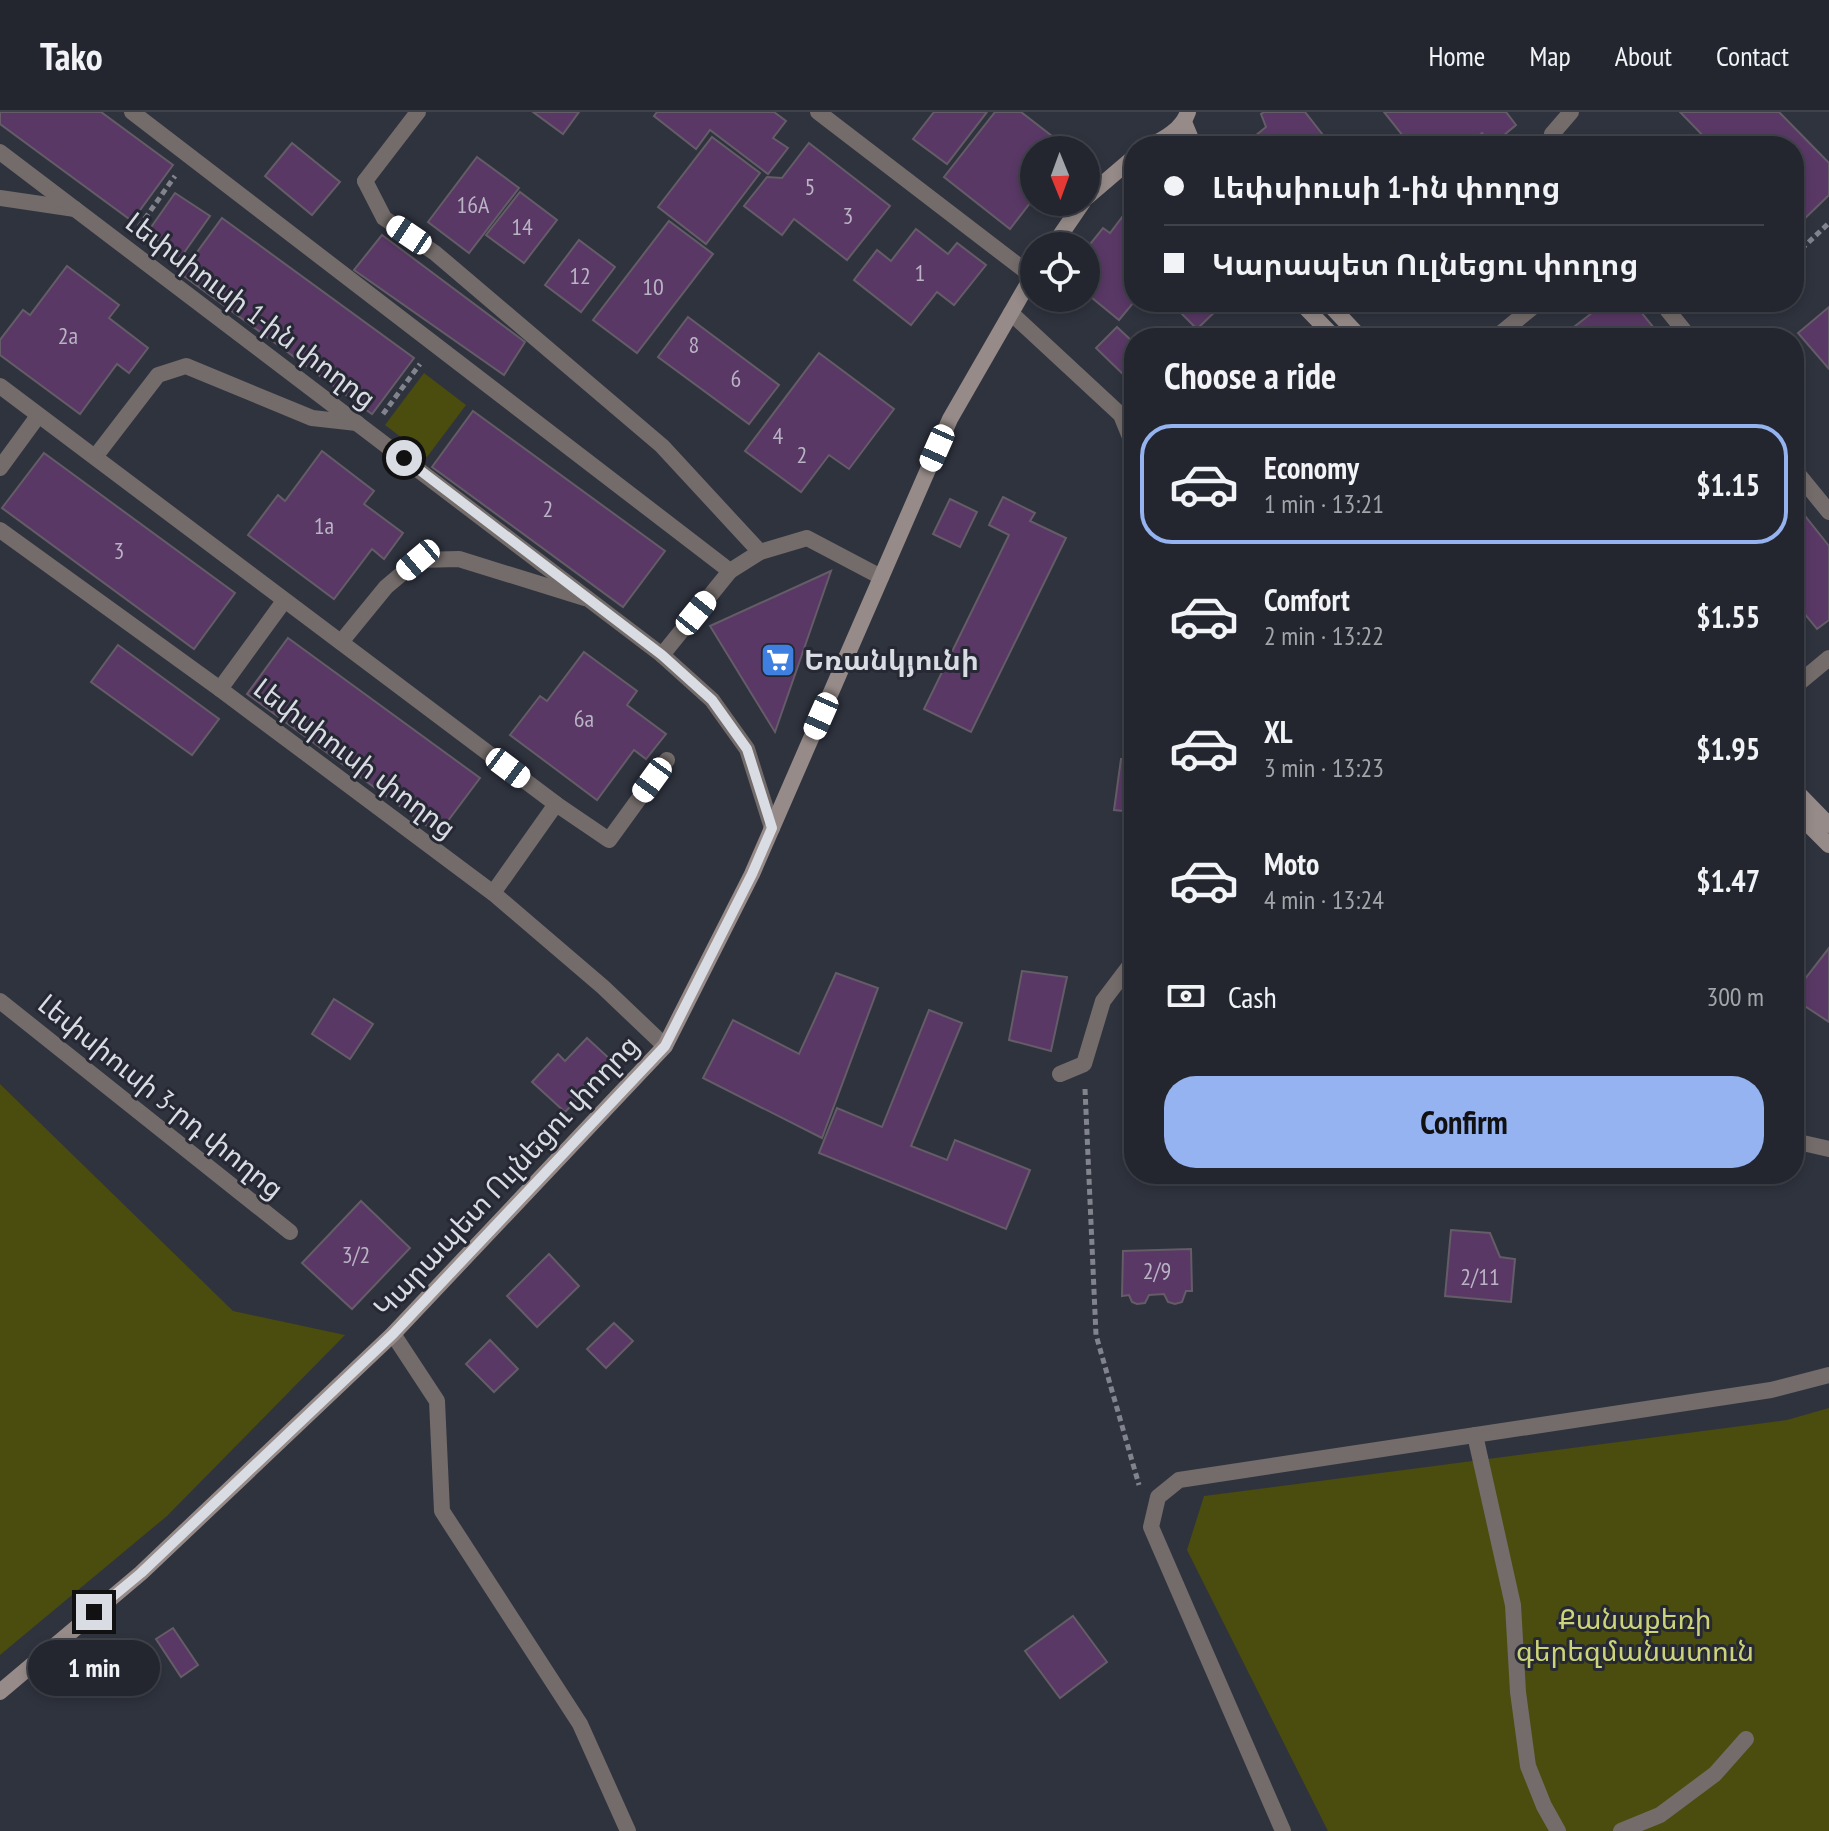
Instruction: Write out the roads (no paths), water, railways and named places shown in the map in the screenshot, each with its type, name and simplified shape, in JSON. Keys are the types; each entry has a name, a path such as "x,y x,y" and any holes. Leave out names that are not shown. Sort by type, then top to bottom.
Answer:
{"street":[{"path":"132,112 730,571"},
{"path":"418,112 365,181 384,218 435,253 662,446 760,552"},
{"path":"818,112 1020,265"},
{"path":"1553,136 1571,112"},
{"path":"1171,136 1182,115"},
{"path":"1182,115 1190,136"},
{"name":"Լեփսիուսի 1-ին փողոց","path":"0,152 662,655 712,700 747,749 772,828"},
{"path":"1100,186 1124,166"},
{"path":"0,198 75,209"},
{"name":"Կարապետ Ուլնեցու փողոց","path":"0,1692 141,1573 393,1334 665,1046 752,874 950,419 1020,297"},
{"path":"1310,312 1325,328"},
{"path":"1336,312 1352,328"},
{"path":"1507,328 1527,312"},
{"path":"1669,312 1682,328"},
{"path":"1011,313 1121,415 1124,422"},
{"path":"95,457 158,375 186,366 312,418 357,423"},
{"path":"0,386 556,804 609,840 667,760"},
{"path":"0,468 38,416"},
{"path":"1804,481 1829,512"},
{"name":"Լեփսիուսի փողոց","path":"0,530 220,689 493,893 603,987 665,1046"},
{"path":"662,655 730,571 760,552 807,538 881,577"},
{"path":"341,642 386,587 418,560 459,559 590,599"},
{"path":"220,689 284,601"},
{"path":"1804,679 1829,658"},
{"path":"1804,799 1829,825"},
{"path":"493,893 556,804"},
{"path":"1804,820 1829,845"},
{"path":"1060,1074 1084,1064 1103,1001 1124,973"},
{"name":"Լեփսիուսի 3-րդ փողոց","path":"0,1001 290,1232"},
{"path":"1804,1143 1829,1149"},
{"path":"393,1334 437,1401 442,1511 580,1724 628,1831"},
{"path":"1283,1831 1151,1527 1158,1497 1179,1480 1771,1390 1829,1375"},
{"path":"1475,1435 1513,1605 1518,1692 1528,1766 1558,1831"},
{"path":"1621,1831 1660,1815 1715,1774 1746,1739"}],"place":[{"name":"Եռանկյունի","path":"778,660"}],"park label":[{"name":"Քանաքեռի գերեզմանատուն","path":"1635,1635"}]}
